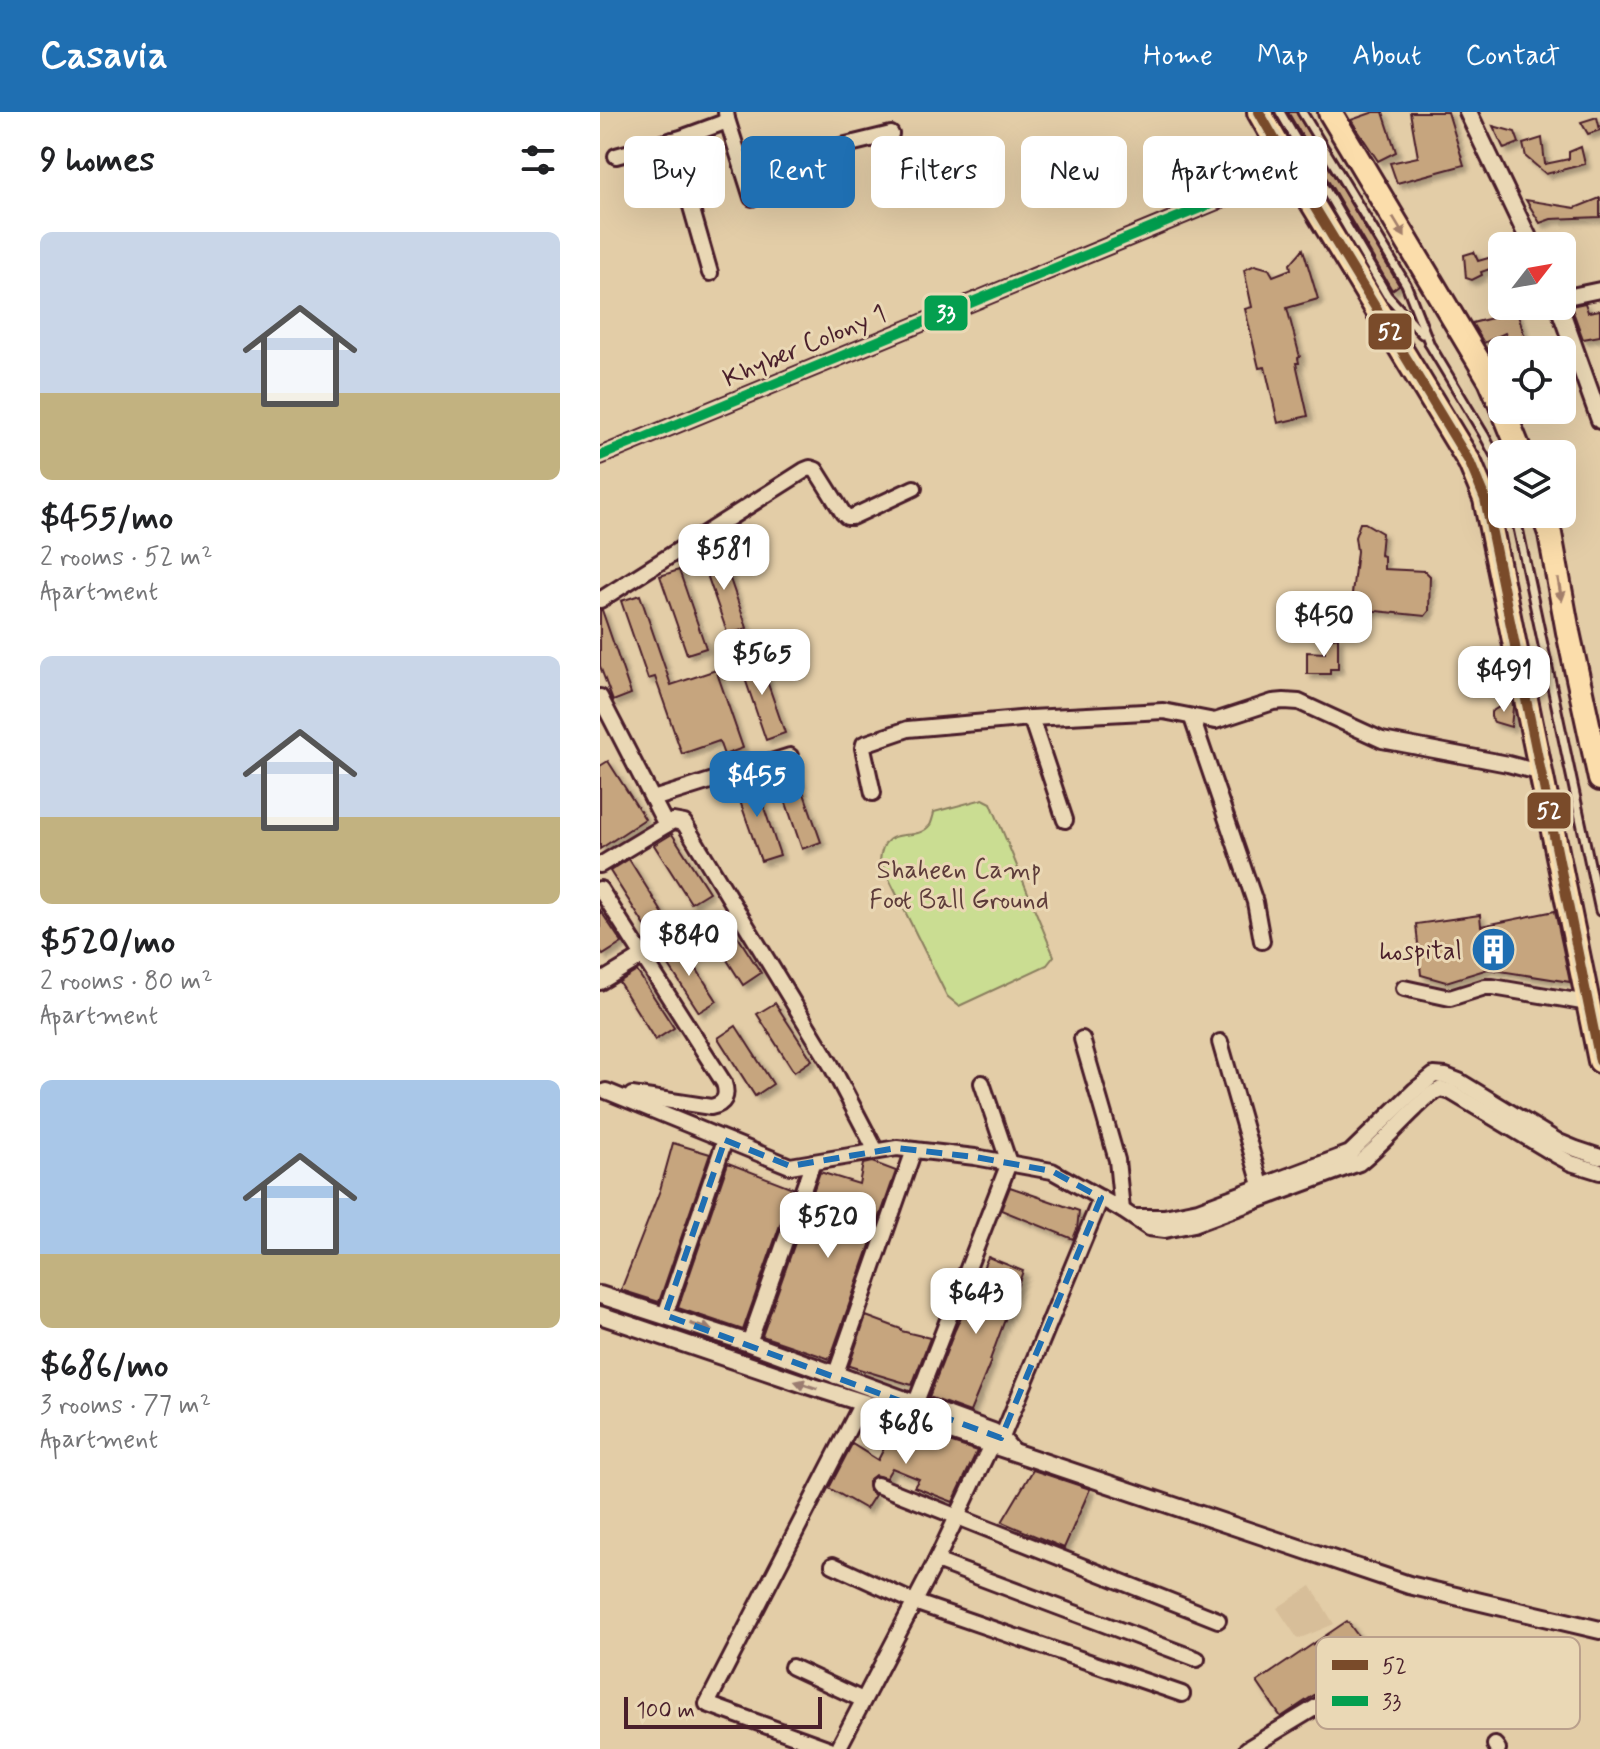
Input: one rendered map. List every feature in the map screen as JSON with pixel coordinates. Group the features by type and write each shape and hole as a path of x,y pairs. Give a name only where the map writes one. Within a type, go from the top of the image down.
{"highway":[{"path":"1259,112 1273,136"},
{"path":"1330,112 1488,377"},
{"path":"1315,208 1470,463 1485,499 1600,1061"},
{"path":"1548,528 1600,779"}],"street":[{"path":"1468,112 1525,232"},
{"path":"684,136 722,123 726,116"},
{"path":"726,116 741,164"},
{"path":"855,143 891,134"},
{"path":"616,156 624,154"},
{"path":"691,208 710,273"},
{"name":"Khyber Colony 1","path":"600,456 1200,208"},
{"path":"1576,295 1600,290"},
{"path":"1564,320 1599,413"},
{"path":"600,600 810,468 816,470 847,517 914,488"},
{"path":"600,697 666,825"},
{"path":"873,793 864,744 908,729 1163,711 1215,721 1284,701 1299,702 1382,740 1542,773"},
{"path":"1031,718 1065,820"},
{"path":"1192,718 1255,902 1262,941"},
{"path":"653,799 790,756"},
{"path":"600,865 673,821 684,823 831,1065 876,1151"},
{"path":"600,889 727,1092 719,1106 711,1107 603,1090"},
{"path":"600,982 643,956"},
{"path":"1404,988 1450,998 1493,987 1588,1003"},
{"path":"1082,1039 1117,1160 1126,1214"},
{"path":"1220,1042 1262,1192"},
{"path":"603,1090 790,1166 897,1148 975,1157 1052,1171 1149,1228 1165,1230 1180,1228 1350,1153 1434,1075 1459,1081 1559,1142 1600,1157"},
{"path":"916,1402 1009,1163 982,1083"},
{"path":"1262,1192 1359,1163 1374,1152 1429,1096 1441,1089 1571,1163 1600,1172"},
{"path":"665,1315 725,1140"},
{"path":"835,1376 914,1150"},
{"path":"749,1343 813,1162"},
{"path":"838,1749 957,1517 1001,1446 1101,1198"},
{"path":"600,1295 916,1402 993,1432 1001,1446"},
{"path":"600,1315 1001,1446 1409,1585 1600,1630"},
{"path":"830,1749 707,1704 862,1403"},
{"path":"877,1485 1218,1620"},
{"path":"936,1561 1197,1659"},
{"path":"833,1565 914,1602 1182,1694"},
{"path":"792,1667 863,1700"},
{"path":"1247,1749 1316,1707"}],"lane":[{"path":"1280,112 1387,295 1430,345"},
{"path":"1302,112 1406,284 1430,345 1488,443"},
{"path":"1518,528 1600,911"}],"highlighted area":[{"path":"725,1140 790,1166 897,1148 975,1157 1052,1171 1101,1198 1001,1438 665,1315"}],"shaded area":[{"path":"1311,1586 1334,1624 1298,1639 1277,1608"}],"green space":[{"name":"Shaheen Camp Foot Ball Ground","path":"983,799 991,803 1054,956 1047,965 959,1006 947,996 880,861 887,841 924,831 934,812"}],"building":[{"path":"1288,112 1296,112 1310,136 1302,136"},
{"path":"1383,112 1396,152 1378,161 1351,120"},
{"path":"1410,112 1448,112 1464,165 1397,183 1390,163 1418,157"},
{"path":"1597,117 1600,130 1588,134 1581,122"},
{"path":"1493,126 1515,132 1519,143 1504,149"},
{"path":"1542,138 1545,164 1569,159 1569,152 1581,147 1585,164 1546,174 1526,157 1523,144"},
{"path":"1327,164 1399,285 1392,290 1327,179"},
{"path":"1600,198 1600,217 1551,219 1540,223 1526,200 1575,208"},
{"path":"1303,249 1318,299 1287,308 1300,357 1299,363 1296,363 1308,416 1278,423 1265,367 1259,368 1245,309 1252,307 1244,270 1255,265 1269,269 1273,276 1291,269 1290,264"},
{"path":"1474,252 1478,261 1488,258 1488,270 1472,280 1466,278 1464,255"},
{"path":"1585,303 1588,312 1600,310 1600,336 1583,339 1576,320 1576,305"},
{"path":"1488,319 1520,320 1525,336 1507,336 1505,333 1488,336 1488,341 1484,343 1472,323"},
{"path":"1360,523 1382,533 1380,555 1384,556 1384,569 1425,571 1430,576 1429,611 1425,616 1350,611 1357,551 1355,537"},
{"path":"720,550 747,628 728,635 701,557"},
{"path":"679,570 706,648 687,654 660,576"},
{"path":"640,595 671,685 716,670 743,748 724,755 719,741 682,754 655,677 648,679 621,601"},
{"path":"600,610 631,694 613,701 600,666"},
{"path":"1338,637 1338,669 1330,669 1330,674 1307,674 1307,652 1325,653 1324,640"},
{"path":"758,655 785,733 766,740 739,661"},
{"path":"1512,699 1511,727 1494,722 1491,712"},
{"path":"608,761 645,819 600,849 600,766"},
{"path":"794,765 821,842 802,849 775,771"},
{"path":"754,778 780,855 761,861 734,784"},
{"path":"672,834 709,892 691,903 654,845"},
{"path":"629,859 665,917 647,929 610,871"},
{"path":"600,910 622,943 603,955 600,950"},
{"name":"hospital","path":"1555,911 1570,982 1488,969 1446,982 1421,975 1416,924 1480,915 1481,926"},
{"path":"724,915 761,973 743,985 706,927"},
{"path":"680,943 717,1001 699,1012 662,955"},
{"path":"637,971 674,1028 655,1040 619,982"},
{"path":"775,1003 812,1060 794,1072 757,1014"},
{"path":"736,1026 773,1084 755,1096 718,1038"},
{"path":"673,1143 710,1154 659,1302 621,1290 660,1190"},
{"path":"872,1162 896,1171 830,1359 762,1336 820,1172 859,1184 863,1164"},
{"path":"728,1163 793,1188 743,1330 678,1308"},
{"path":"1010,1187 1079,1211 1073,1239 1001,1210"},
{"path":"988,1257 1023,1271 970,1412 929,1397"},
{"path":"866,1316 901,1331 930,1338 912,1385 849,1366"},
{"path":"896,1425 977,1451 953,1502 914,1487 919,1479 892,1468 886,1478 875,1475 868,1481 869,1491 875,1495 866,1509 829,1488 852,1444 878,1460"},
{"path":"1033,1470 1090,1489 1064,1548 1002,1522"},
{"path":"1347,1621 1359,1637 1323,1637"},
{"path":"1316,1642 1316,1694 1281,1717 1257,1682"}],"transit line":[{"name":"52","path":"1259,112 1470,463 1485,499 1600,1061"},
{"name":"33","path":"600,456 1200,208"}],"place":[{"name":"hospital","path":"1493,950"}]}
